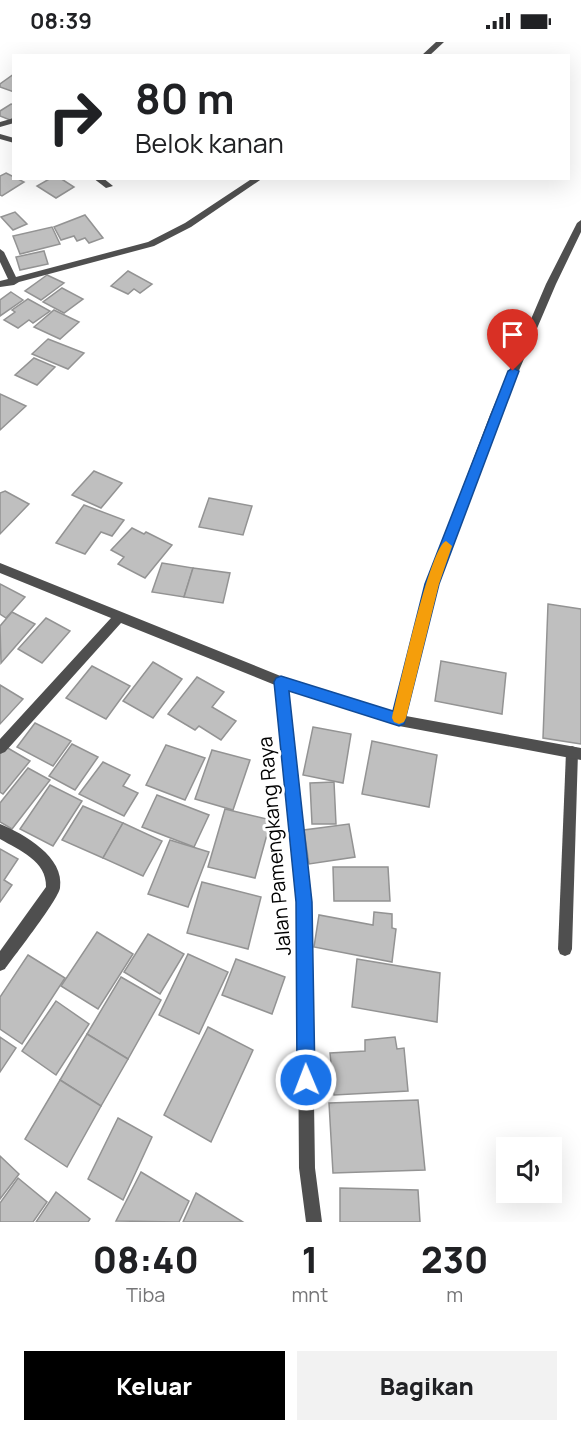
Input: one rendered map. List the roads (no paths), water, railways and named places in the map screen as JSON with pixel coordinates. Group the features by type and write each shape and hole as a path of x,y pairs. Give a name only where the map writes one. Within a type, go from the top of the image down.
{"street":[{"path":"426,54 440,42"},
{"path":"100,180 109,186"},
{"path":"0,284 151,244 188,225 256,180"},
{"path":"399,720 432,584 495,415 550,284 581,223"},
{"path":"0,252 14,282"},
{"path":"0,568 281,682 399,720 577,753 565,949"},
{"path":"0,748 120,616"},
{"name":"Jalan Pamengkang Raya","path":"281,682 304,902 307,1168 314,1222"},
{"path":"0,831 44,859 53,869 55,880 53,889 0,964"}]}
